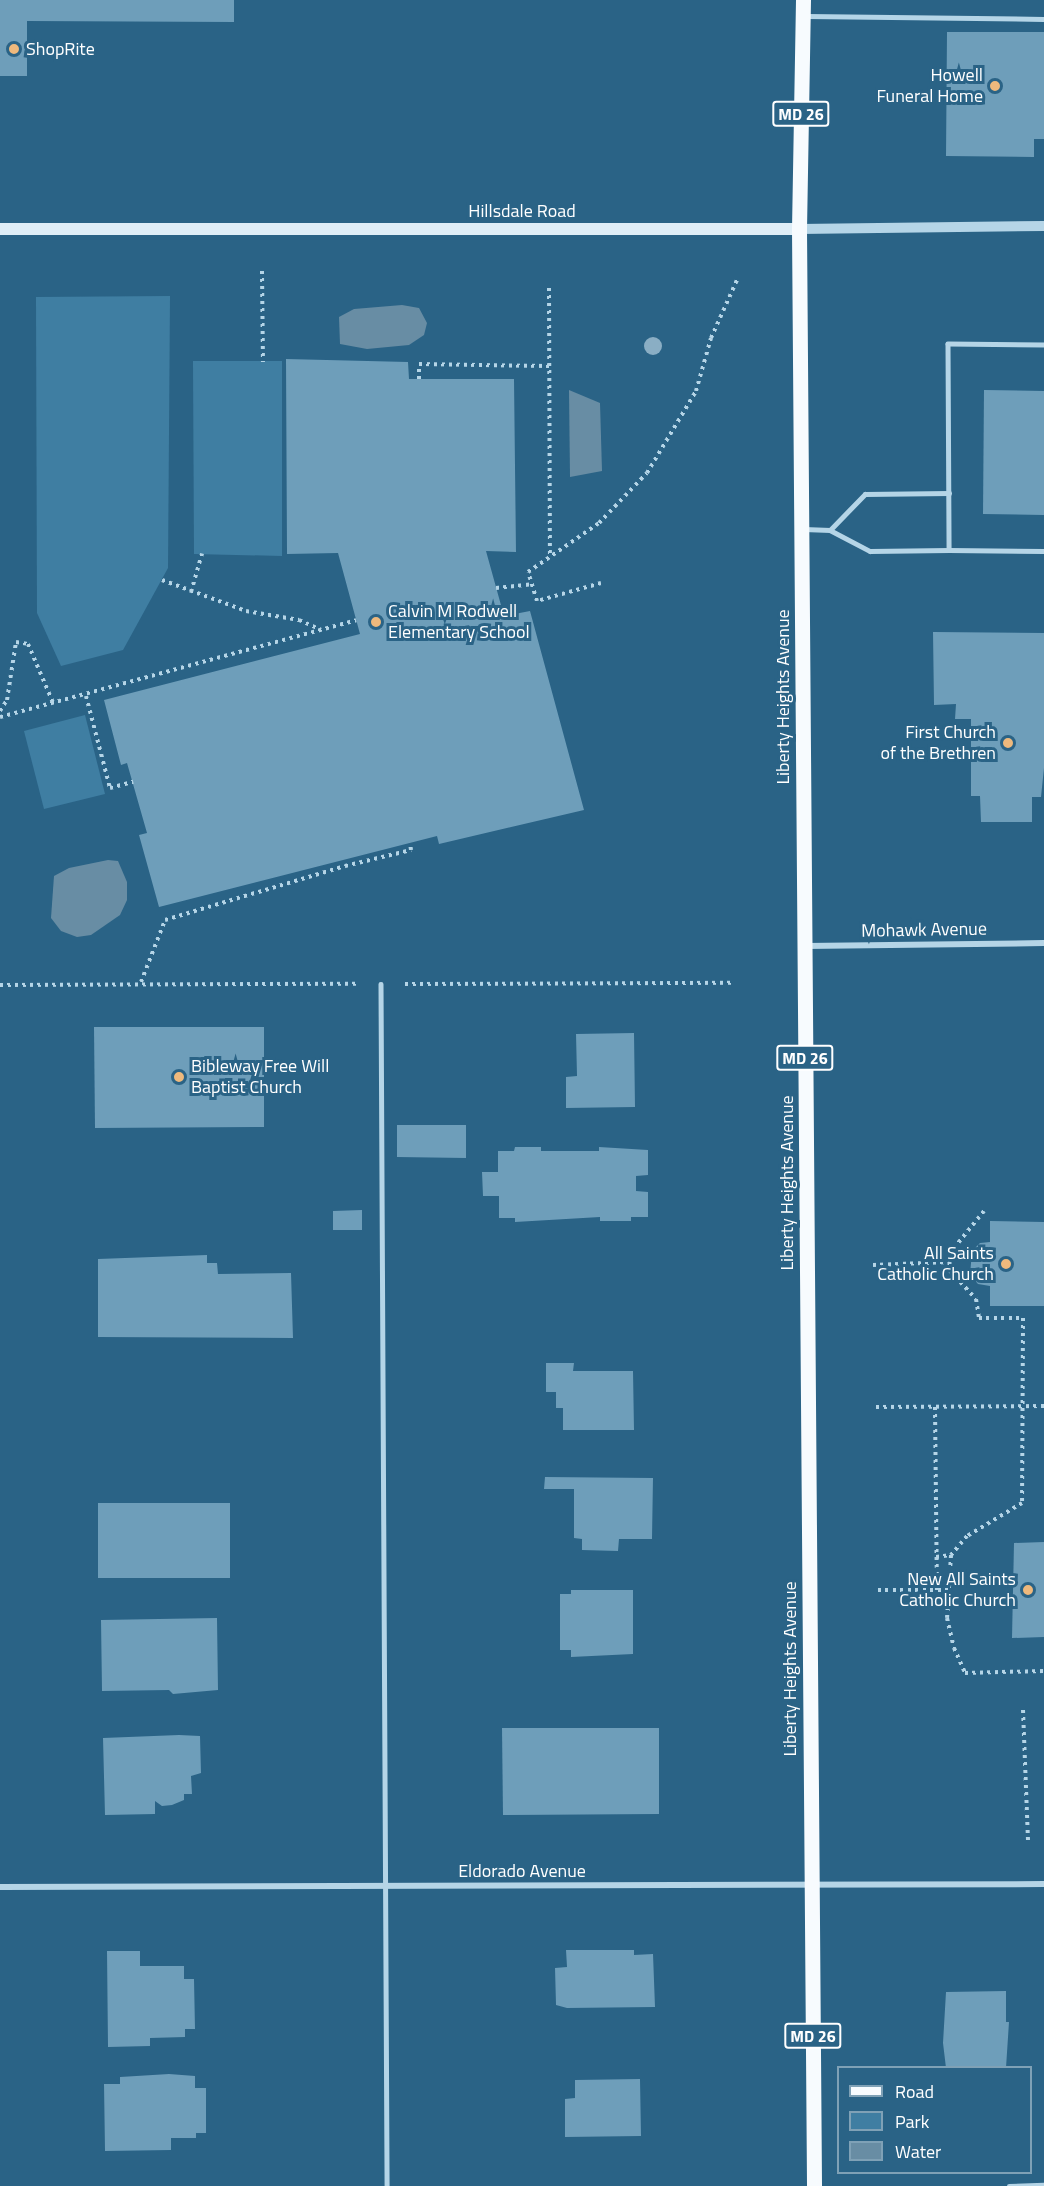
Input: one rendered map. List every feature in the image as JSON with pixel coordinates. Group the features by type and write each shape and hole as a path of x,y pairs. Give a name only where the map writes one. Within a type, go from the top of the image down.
{"main road":[{"name":"Liberty Heights Avenue","path":"803,8 799,229 814,2186"},
{"name":"Hillsdale Road","path":"0,229 799,229"}],"street":[{"name":"Hillsdale Road","path":"799,229 1044,226"},
{"name":"Mohawk Avenue","path":"804,946 1044,943"},
{"name":"Eldorado Avenue","path":"0,1887 1044,1884"}],"lane":[{"path":"803,8 1044,19"},
{"path":"949,550 948,344 1044,345"},
{"path":"830,530 865,494 949,493"},
{"path":"801,529 830,530 870,551 1044,551"},
{"path":"381,984 387,2186"},
{"path":"1009,2186 1044,2186"}],"path":[{"path":"262,271 263,362"},
{"path":"601,583 537,601 528,572 599,523 622,501 671,437 696,391 711,338 737,280"},
{"path":"549,288 550,557"},
{"path":"419,379 419,364 550,366"},
{"path":"191,592 202,554"},
{"path":"162,580 191,592 322,630"},
{"path":"496,588 532,584"},
{"path":"0,717 54,705 356,620"},
{"path":"0,711 8,700 16,642 28,644 54,705"},
{"path":"86,696 110,788 133,782"},
{"path":"141,982 165,920 345,866 411,850 410,843"},
{"path":"984,1211 950,1254 950,1262 954,1278 976,1299 979,1318 1023,1318 1022,1503 967,1536 951,1555 948,1590 950,1632 965,1673 1044,1671"},
{"path":"873,1265 950,1262"},
{"path":"876,1407 1044,1406"},
{"path":"935,1407 937,1590"},
{"path":"936,1557 951,1555"},
{"path":"878,1590 948,1590"},
{"path":"1023,1710 1028,1842"}],"green space":[{"path":"170,296 168,568 123,650 61,666 37,613 36,297"},
{"path":"193,361 282,361 282,556 194,554"},
{"path":"85,715 105,794 44,809 24,731"}],"water":[{"path":"402,305 419,308 427,323 424,335 409,345 367,349 340,344 339,317 354,309"},
{"path":"569,390 600,403 602,471 570,477"},
{"path":"108,860 118,861 127,882 127,900 120,915 91,935 77,937 61,931 51,918 54,876 69,868"}],"building":[{"name":"ShopRite","path":"0,0 234,0 234,22 27,21 27,76 0,76"},
{"name":"Howell Funeral Home","path":"947,32 1044,32 1044,139 1034,139 1034,157 946,156"},
{"path":"286,359 408,362 409,379 514,379 516,552 486,551 504,616 530,611 584,810 439,844 437,836 159,907 139,835 147,833 127,763 121,765 104,700 360,634 338,553 287,554"},
{"path":"984,390 1044,391 1044,515 983,514"},
{"name":"First Church of the Brethren","path":"933,632 1044,633 1044,768 1041,797 1032,797 1032,822 981,822 980,796 971,796 971,719 955,719 956,704 934,705"},
{"name":"Bibleway Free Will Baptist Church","path":"94,1027 264,1027 264,1127 95,1128"},
{"path":"634,1033 635,1107 566,1108 566,1077 577,1076 576,1034"},
{"path":"397,1125 466,1125 466,1158 397,1157"},
{"path":"515,1147 541,1147 541,1151 599,1151 599,1147 648,1150 648,1175 636,1176 636,1191 648,1192 648,1217 631,1217 631,1221 600,1221 600,1217 515,1222 515,1218 499,1218 499,1196 483,1196 482,1172 498,1172 498,1151 514,1151"},
{"path":"362,1210 362,1230 333,1230 333,1211"},
{"name":"All Saints Catholic Church","path":"990,1221 1044,1222 1044,1306 990,1306 990,1286 978,1284 970,1275 972,1251 980,1243 990,1242"},
{"path":"207,1255 207,1263 217,1263 218,1274 291,1273 293,1338 98,1337 98,1259"},
{"path":"546,1363 574,1363 573,1371 633,1371 634,1430 563,1430 563,1408 556,1408 556,1392 546,1392"},
{"path":"545,1477 653,1478 652,1539 619,1539 618,1551 582,1550 582,1539 574,1538 574,1489 544,1489"},
{"path":"98,1503 230,1503 230,1578 98,1578"},
{"name":"New All Saints Catholic Church","path":"1044,1542 1044,1637 1012,1638 1014,1543"},
{"path":"571,1590 633,1590 633,1654 571,1657 571,1650 560,1650 560,1594 571,1594"},
{"path":"217,1618 218,1690 173,1694 169,1690 102,1691 101,1620"},
{"path":"502,1728 659,1728 659,1814 503,1815"},
{"path":"200,1736 201,1773 191,1776 192,1794 184,1794 184,1800 172,1805 162,1806 155,1801 155,1814 105,1815 103,1738"},
{"path":"566,1950 634,1950 634,1955 653,1954 655,2007 567,2008 556,2005 555,1968 567,1967"},
{"path":"107,1951 140,1951 140,1966 184,1966 184,1979 194,1979 195,2029 185,2029 185,2037 150,2038 150,2046 108,2047"},
{"path":"1006,1991 1006,2022 1009,2022 1006,2066 946,2066 943,2043 946,1992"},
{"path":"169,2074 195,2076 195,2088 206,2088 206,2133 196,2133 196,2138 171,2138 171,2150 105,2151 104,2084 120,2084 120,2077"},
{"path":"640,2079 641,2136 565,2137 565,2099 575,2098 575,2080"}],"place":[{"name":"ShopRite","path":"14,49"},
{"name":"Howell Funeral Home","path":"995,86"},
{"name":"Calvin M Rodwell Elementary School","path":"376,622"},
{"name":"First Church of the Brethren","path":"1008,743"},
{"name":"Bibleway Free Will Baptist Church","path":"179,1077"},
{"name":"All Saints Catholic Church","path":"1006,1264"},
{"name":"New All Saints Catholic Church","path":"1028,1590"}]}
